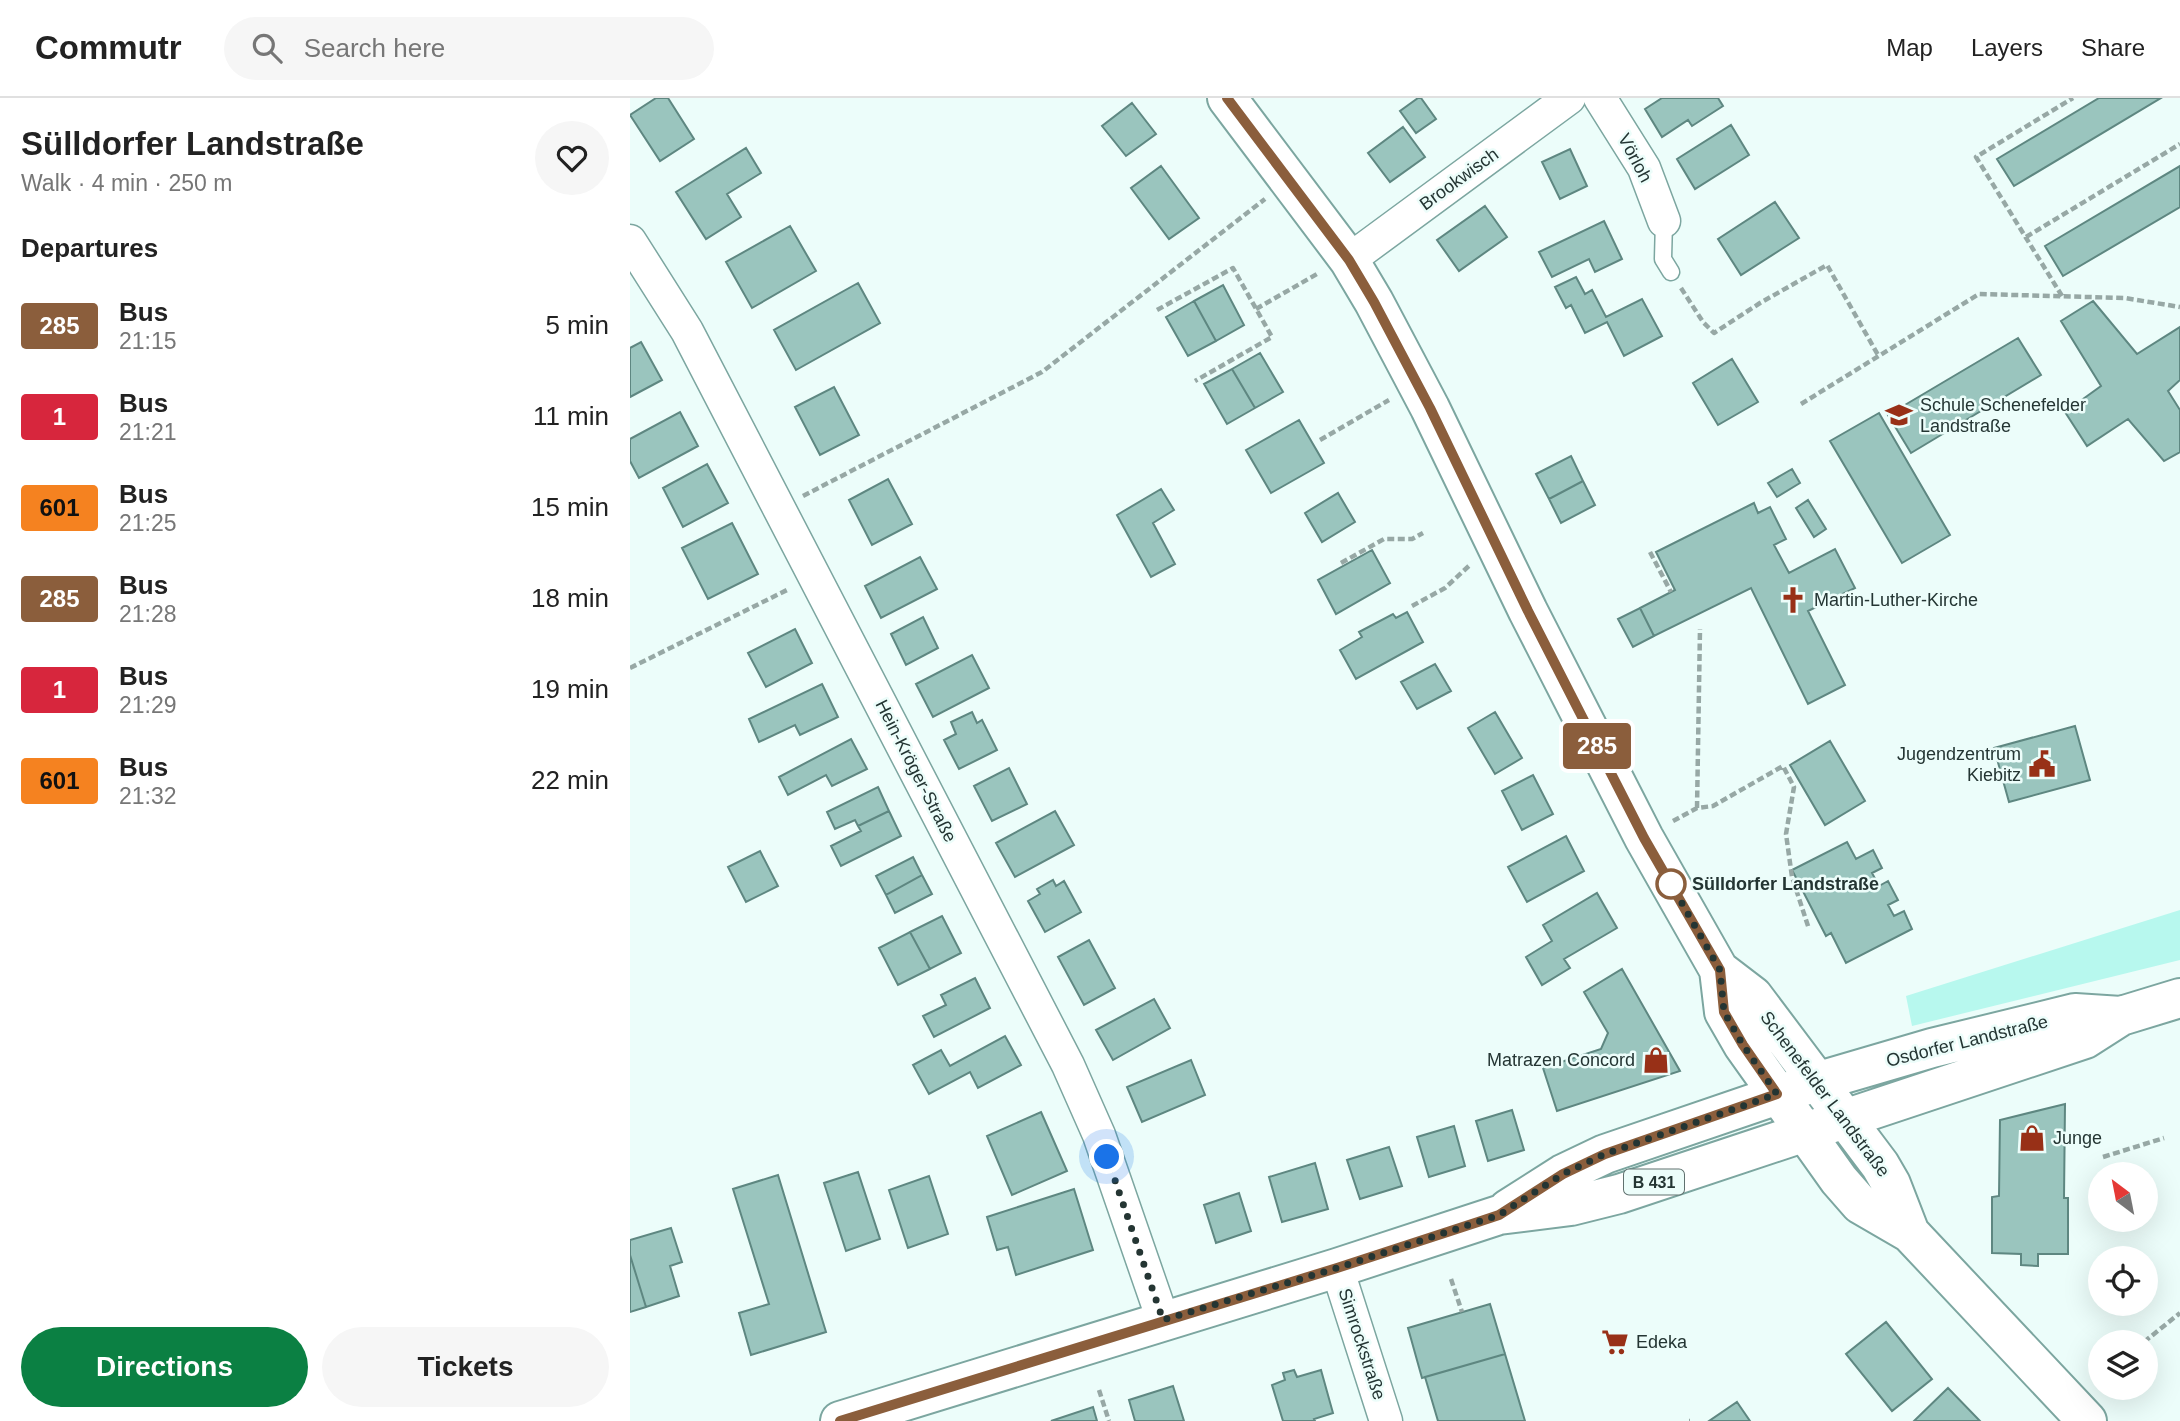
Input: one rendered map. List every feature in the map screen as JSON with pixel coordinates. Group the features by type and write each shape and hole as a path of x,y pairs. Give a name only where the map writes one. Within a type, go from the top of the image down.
{"main road":[{"name":"Schenefelder Landstraße","path":"1227,98 1333,267 1374,302 1430,408 1528,611 1644,838 1720,970 1752,996 1880,1165 1891,1184 1910,1233"},
{"name":"Schenefelder Landstraße","path":"1720,970 1724,1012 1743,1045 1839,1180 1860,1203 1910,1233 2087,1421"},
{"name":"Osdorfer Landstraße","path":"1844,1118 2085,1039 2121,1016 2180,998"},
{"name":"Osdorfer Landstraße","path":"1816,1082 1932,1048 2075,1013 2121,1016"},
{"name":"B 431","path":"1499,1215 1563,1174 1605,1154 1816,1082"},
{"name":"B 431","path":"840,1421 1337,1268 1499,1215 1571,1206 1619,1194 1844,1118"}],"street":[{"name":"Brookwisch","path":"1333,267 1569,98"},
{"name":"Vörloh","path":"1600,98 1644,168 1664,221"},
{"name":"Hein-Kröger-Straße","path":"630,241 688,331 1068,1065 1099,1135 1163,1320"},
{"name":"Simrockstraße","path":"1337,1268 1386,1421"}],"lane":[{"path":"1664,221 1662,258 1671,272"}],"path":[{"path":"2062,296 1976,157 2073,98"},
{"path":"2026,237 2180,144"},
{"path":"780,508 1042,372 1265,198"},
{"path":"1671,272 1703,322 1714,333 1827,265 1878,355"},
{"path":"1256,309 1333,267"},
{"path":"1157,310 1233,268 1272,337 1195,381"},
{"path":"1801,404 1979,294 2125,298 2180,307"},
{"path":"1320,440 1392,398"},
{"path":"1341,563 1384,539 1412,539 1423,533"},
{"path":"1650,552 1671,592"},
{"path":"1412,606 1445,588 1472,563"},
{"path":"630,668 816,576"},
{"path":"1698,808 1700,629"},
{"path":"1673,821 1698,808 1713,806 1783,766 1794,787 1786,834 1792,877 1809,929"},
{"path":"2103,1157 2164,1138"},
{"path":"1451,1279 1462,1312"},
{"path":"2158,1330 2180,1312"},
{"path":"1099,1390 1109,1421"}],"green space":[{"path":"2180,910 2180,960 1912,1026 1906,996"}],"building":[{"path":"656,98 668,98 694,139 660,161 630,115"},
{"path":"1421,98 1436,119 1416,133 1400,111"},
{"path":"1662,98 1718,98 1723,106 1692,126 1688,120 1662,137 1645,109"},
{"path":"2099,98 2161,98 2014,186 1997,159"},
{"path":"1132,103 1156,134 1126,156 1102,126"},
{"path":"1731,125 1749,155 1695,189 1677,159"},
{"path":"1403,127 1425,157 1390,182 1368,153"},
{"path":"746,148 761,173 727,194 741,217 706,239 676,192"},
{"path":"1570,149 1587,186 1560,199 1542,162"},
{"path":"1161,166 1199,218 1169,239 1131,188"},
{"path":"2180,166 2180,207 2063,276 2045,246"},
{"path":"1775,202 1799,238 1741,275 1718,239"},
{"path":"1485,206 1507,237 1459,271 1437,240"},
{"path":"1604,221 1622,259 1595,272 1589,259 1552,277 1539,252"},
{"path":"790,226 816,271 752,308 726,262"},
{"path":"1576,277 1585,294 1592,290 1606,317 1642,299 1662,336 1624,356 1607,322 1585,333 1571,305 1566,308 1555,287"},
{"path":"858,283 880,323 796,370 774,330"},
{"path":"1223,285 1244,325 1216,341 1194,301"},
{"path":"1194,301 1216,341 1188,356 1166,317"},
{"path":"2093,301 2137,354 2180,327 2180,380 2168,391 2180,410 2180,452 2164,461 2128,419 2087,446 2065,412 2101,386 2061,321"},
{"path":"2018,338 2041,375 1911,453 1888,415"},
{"path":"641,342 662,380 630,397 630,348"},
{"path":"1260,353 1283,392 1255,408 1232,369"},
{"path":"1732,359 1758,402 1718,425 1693,383"},
{"path":"1232,369 1255,408 1227,424 1204,384"},
{"path":"834,387 859,435 820,455 795,407"},
{"path":"680,412 698,446 639,478 630,461 630,439"},
{"path":"1879,413 1950,535 1902,563 1830,441"},
{"path":"1299,420 1324,463 1271,493 1246,450"},
{"path":"1571,456 1583,481 1549,499 1536,474"},
{"path":"707,464 728,503 683,527 663,488"},
{"path":"1792,469 1800,483 1777,497 1768,483"},
{"path":"888,479 912,524 872,545 849,500"},
{"path":"1583,481 1595,505 1561,523 1549,499"},
{"path":"1161,489 1174,510 1153,523 1175,564 1151,577 1117,515"},
{"path":"1338,493 1355,522 1322,542 1305,513"},
{"path":"1808,500 1826,529 1814,537 1796,508"},
{"name":"Martin-Luther-Kirche","path":"1754,503 1758,513 1770,507 1786,539 1774,545 1789,573 1835,549 1855,588 1808,611 1845,685 1808,704 1751,588 1654,636 1640,608 1675,590 1656,552"},
{"path":"732,523 758,574 708,599 682,548"},
{"path":"1372,550 1390,583 1336,614 1318,580"},
{"path":"920,557 937,589 881,618 865,586"},
{"path":"1640,608 1654,636 1633,647 1618,619"},
{"path":"1407,612 1423,642 1356,679 1340,650 1362,637 1359,632 1393,614 1396,618"},
{"path":"923,617 938,648 906,665 891,634"},
{"path":"795,629 812,663 766,687 748,653"},
{"path":"972,655 989,688 933,717 916,684"},
{"path":"1435,664 1451,691 1417,709 1401,682"},
{"path":"822,684 838,717 800,735 795,725 759,742 749,719"},
{"path":"972,712 977,723 982,720 997,750 959,769 944,740 956,734 951,722"},
{"path":"1495,712 1522,758 1495,774 1468,728"},
{"name":"Jugendzentrum Kiebitz","path":"2075,726 2090,780 2009,802 1994,748"},
{"path":"851,739 867,769 832,786 826,775 788,795 779,777"},
{"path":"1830,741 1865,801 1825,825 1790,765"},
{"path":"1009,768 1027,804 992,821 974,786"},
{"path":"1533,775 1553,814 1522,830 1502,791"},
{"path":"878,787 889,811 858,826 855,820 835,829 827,812"},
{"path":"889,811 901,836 841,866 831,846 861,831 858,826"},
{"path":"1055,811 1074,845 1015,877 996,843"},
{"path":"1566,836 1584,871 1527,902 1508,867"},
{"path":"1847,842 1856,859 1873,850 1882,868 1872,873 1879,886 1888,881 1898,900 1888,905 1894,916 1904,911 1912,929 1846,963 1831,933 1826,936 1792,870"},
{"path":"760,851 778,886 746,902 728,867"},
{"path":"913,857 922,875 886,895 876,876"},
{"path":"922,875 932,894 895,913 886,895"},
{"path":"1053,880 1056,886 1064,881 1081,912 1045,932 1028,901 1040,894 1037,889"},
{"path":"1597,893 1617,928 1564,959 1570,968 1542,985 1526,957 1552,941 1543,925"},
{"path":"942,916 961,953 930,969 910,932"},
{"path":"910,932 930,969 898,985 879,948"},
{"path":"1089,940 1115,988 1084,1005 1058,957"},
{"path":"1622,969 1680,1071 1557,1111 1543,1068 1601,1049 1608,1033 1584,992"},
{"path":"975,978 990,1008 934,1037 923,1016 946,1005 941,995"},
{"path":"1154,999 1170,1028 1113,1060 1096,1030"},
{"path":"1005,1036 1021,1065 978,1088 970,1072 929,1094 913,1065 941,1050 950,1066"},
{"path":"1191,1060 1205,1095 1142,1122 1127,1087"},
{"path":"2065,1104 2064,1198 2068,1198 2068,1254 2038,1254 2038,1266 2021,1265 2021,1254 1992,1253 1992,1197 1999,1196 2000,1120"},
{"path":"1512,1110 1524,1150 1488,1161 1476,1121"},
{"path":"1041,1112 1067,1171 1012,1195 987,1136"},
{"path":"1454,1126 1465,1166 1429,1177 1417,1137"},
{"path":"1389,1147 1402,1186 1360,1199 1347,1160"},
{"path":"1315,1163 1328,1209 1282,1222 1269,1177"},
{"path":"858,1172 880,1239 846,1251 824,1183"},
{"path":"778,1175 826,1332 751,1355 739,1313 769,1304 733,1189"},
{"path":"929,1176 948,1234 908,1248 889,1190"},
{"path":"1074,1189 1093,1250 1016,1275 1008,1247 997,1250 987,1217"},
{"path":"1239,1193 1251,1231 1216,1243 1204,1205"},
{"path":"671,1228 682,1262 670,1266 679,1296 646,1307 630,1255 630,1240"},
{"path":"630,1255 646,1307 630,1312"},
{"path":"1490,1304 1505,1354 1422,1378 1408,1328"},
{"path":"1886,1322 1932,1379 1892,1411 1846,1354"},
{"path":"1505,1354 1525,1421 1438,1421 1425,1377"},
{"path":"1294,1370 1297,1377 1321,1370 1333,1413 1314,1419 1315,1421 1283,1421 1272,1385 1285,1380 1283,1373"},
{"path":"1173,1386 1184,1421 1135,1421 1129,1400"},
{"path":"1948,1388 1980,1421 1914,1421"},
{"path":"1737,1402 1750,1421 1709,1421"},
{"path":"1093,1407 1097,1421 1051,1421"}],"bus line":[{"name":"285","path":"840,1421 1337,1268 1499,1215 1563,1174 1605,1154 1777,1094 1724,1012 1720,970 1644,838 1528,611 1430,408 1374,302 1349,260 1227,98"}],"place":[{"name":"Schule Schenefelder Landstraße","path":"1899,415"},
{"name":"Martin-Luther-Kirche","path":"1793,600"},
{"name":"Jugendzentrum Kiebitz","path":"2042,764"},
{"name":"Sülldorfer Landstraße","path":"1671,884"},
{"name":"Matrazen Concord","path":"1656,1060"},
{"name":"Junge","path":"2032,1138"},
{"name":"Edeka","path":"1615,1342"}],"route":[{"path":"1107,1157 1163,1320 1337,1268 1499,1215 1563,1174 1605,1154 1777,1094 1724,1012 1720,970 1671,884"}]}
